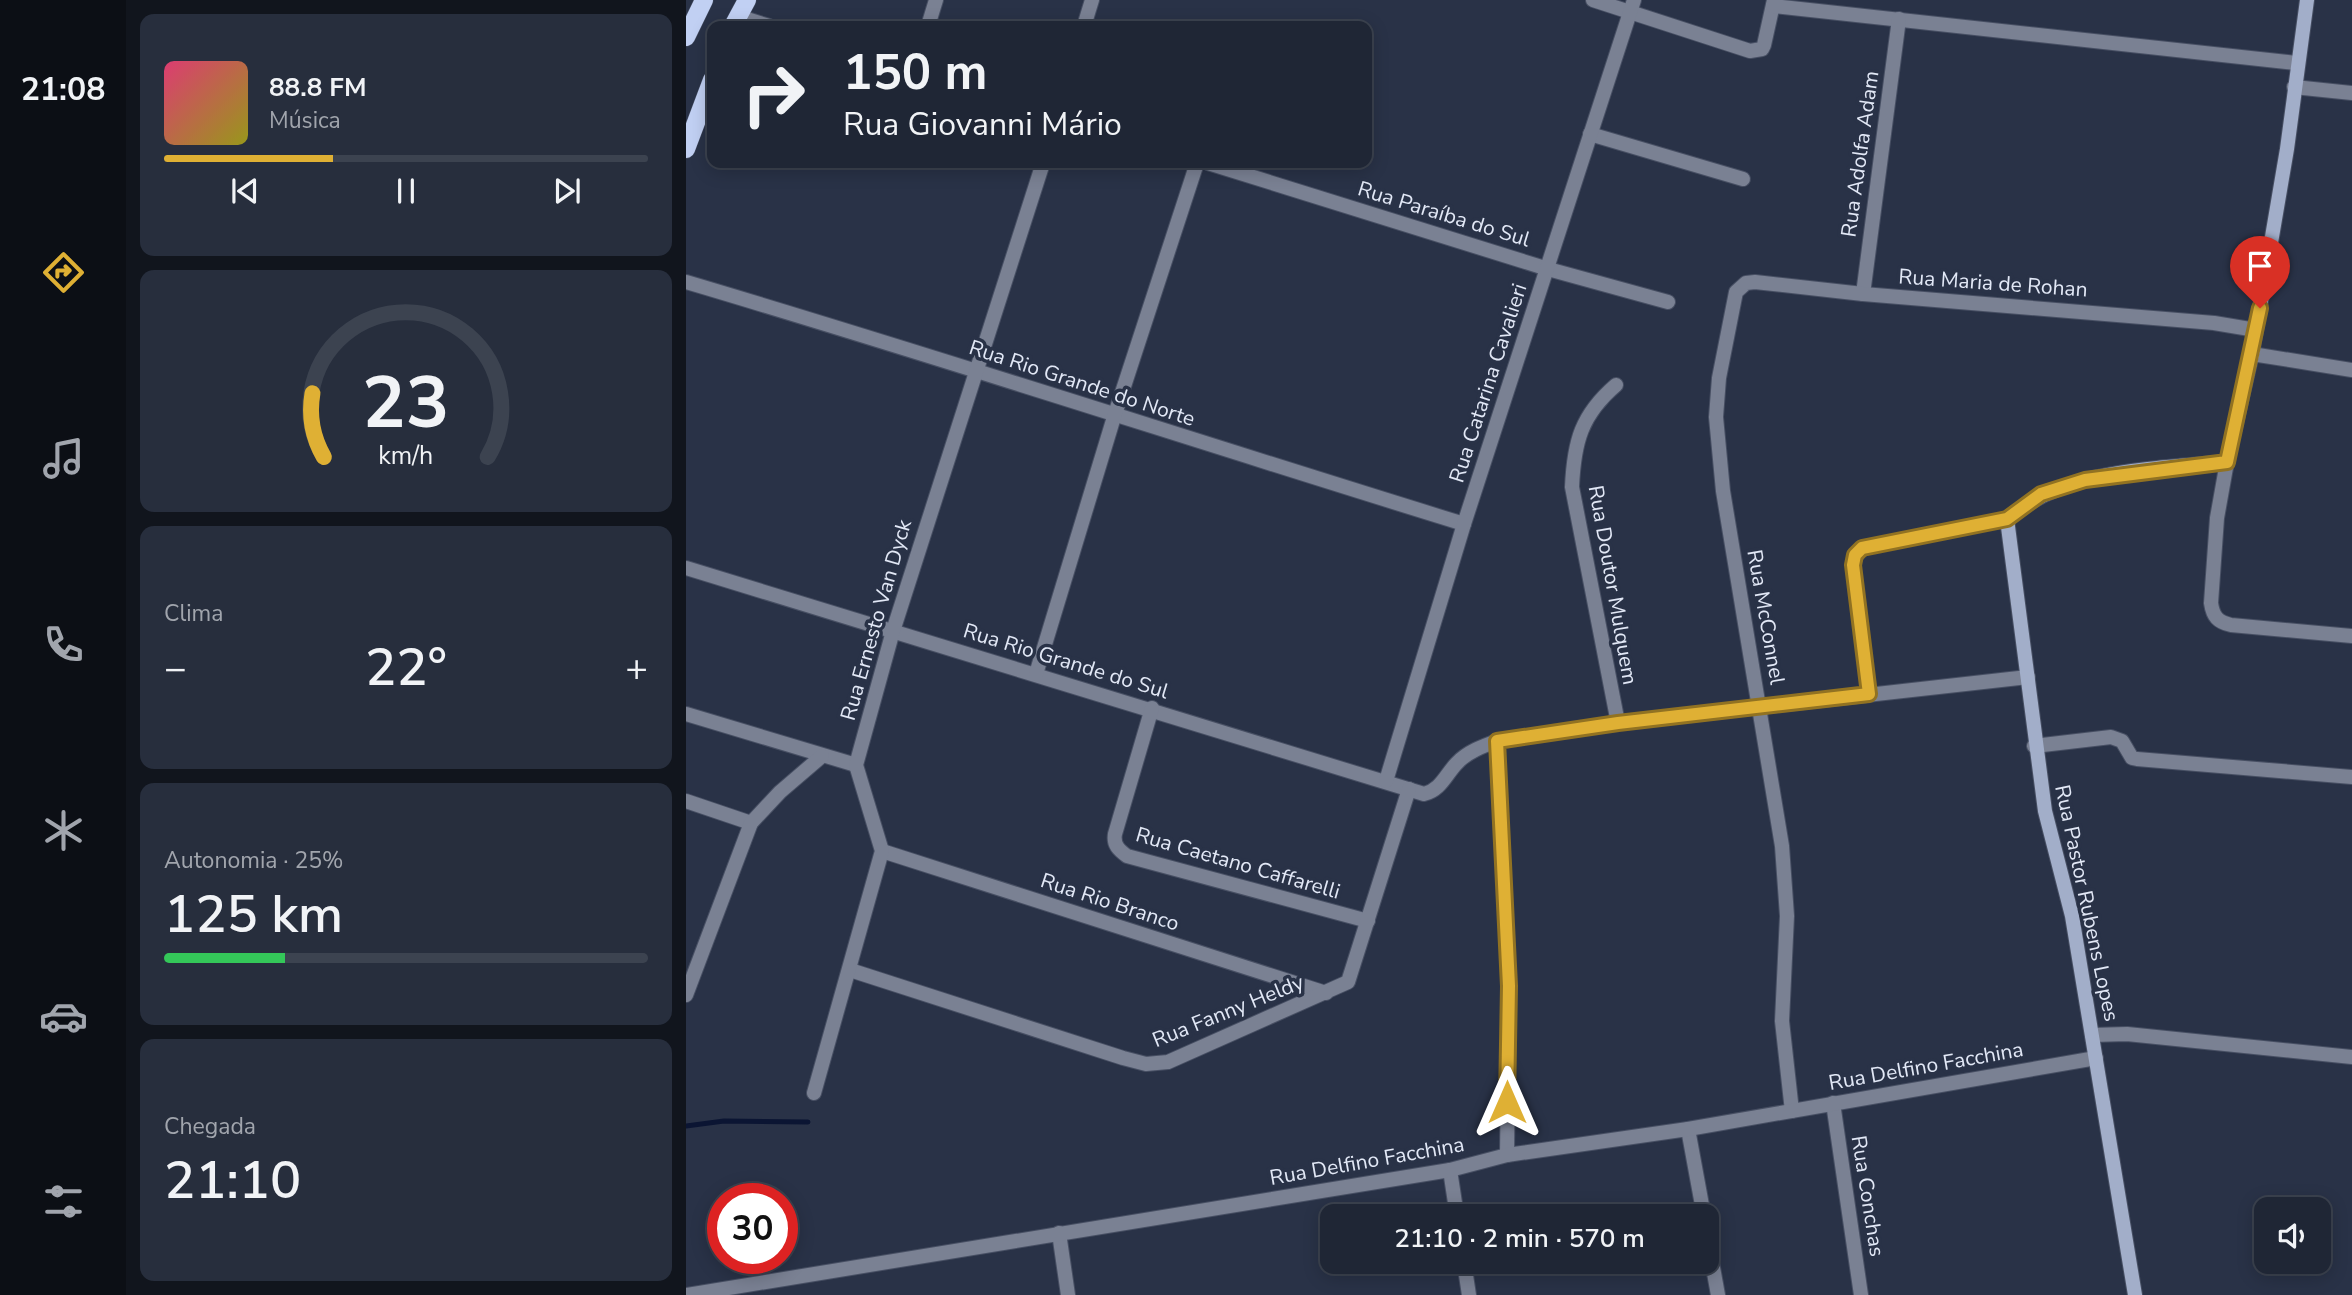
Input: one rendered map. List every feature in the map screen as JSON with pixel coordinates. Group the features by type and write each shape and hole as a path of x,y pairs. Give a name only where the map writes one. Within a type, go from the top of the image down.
{"main road":[{"path":"686,37 704,0"},
{"path":"735,21 747,0"},
{"path":"686,149 707,93"}],"street":[{"path":"930,21 936,0"},
{"path":"1086,21 1092,0"},
{"path":"1593,0 1632,6 1757,51 1764,45 1774,3 2296,63"},
{"path":"2307,0 2296,63 2287,149 2252,354 2227,462 2216,530 2211,603 2218,621 2231,625 2352,636"},
{"name":"Rua Catarina Cavalieri","path":"1386,781 1464,524 1632,6"},
{"name":"Rua Adolfa Adam","path":"1863,294 1899,19"},
{"path":"2294,86 2352,93"},
{"path":"1590,134 1743,179"},
{"name":"Rua Ernesto Van Dyck","path":"856,765 892,631 974,369 1041,168"},
{"path":"1036,674 1114,417 1194,168"},
{"name":"Rua Paraíba do Sul","path":"1224,168 1548,269 1668,302"},
{"name":"Rua Rio Grande do Norte","path":"686,282 974,369 1114,417 1464,524"},
{"name":"Rua Maria de Rohan","path":"1734,298 1741,287 1755,282 1863,294 2124,314 2256,330"},
{"name":"Rua McConnel","path":"1734,298 1719,378 1716,417 1723,491 1782,846 1787,916 1782,1021 1792,1111"},
{"path":"2252,354 2352,370"},
{"name":"Rua Doutor Mulquem","path":"1616,385 1594,404 1585,422 1573,463 1572,487 1618,723"},
{"path":"1869,694 1853,565 1855,555 1862,548 2007,519 2041,494 2085,480 2227,462"},
{"name":"Rua Pastor Rubens Lopes","path":"2007,519 2028,677 2034,746 2051,843 2072,916 2135,1295"},
{"name":"Rua Rio Grande do Sul","path":"686,568 1152,708 1424,794 1433,792 1457,763 1479,748 1497,741"},
{"path":"1507,1155 1509,986 1497,741 1618,723 2028,677"},
{"name":"Rua Caetano Caffarelli","path":"1152,708 1115,834 1114,840 1126,856 1368,921"},
{"path":"686,714 822,757 856,765 882,851 814,1093"},
{"path":"2034,746 2111,737 2122,741 2132,758 2137,759 2352,777"},
{"path":"686,995 751,823 780,792 822,757"},
{"name":"Rua Fanny Heldy","path":"850,970 1123,1058 1158,1065 1342,986 1352,977 1409,789"},
{"path":"686,802 751,823"},
{"name":"Rua Rio Branco","path":"882,851 1326,993"},
{"path":"2092,1035 2127,1034 2352,1057"},
{"name":"Rua Delfino Facchina","path":"686,1295 1450,1170 1507,1155 1688,1129 2096,1058"},
{"name":"Rua Conchas","path":"1833,1103 1861,1295"},
{"path":"1688,1129 1702,1204"},
{"path":"1450,1170 1455,1204"},
{"path":"1059,1233 1068,1295"},
{"path":"1466,1274 1469,1295"},
{"path":"1714,1274 1718,1295"}],"waterway":[{"path":"686,1126 724,1121 808,1122"}],"route":[{"path":"1507,1102 1509,986 1497,741 1618,723 1869,694 1853,565 1855,555 1862,548 2007,519 2041,494 2085,480 2227,462 2260,308"}]}
